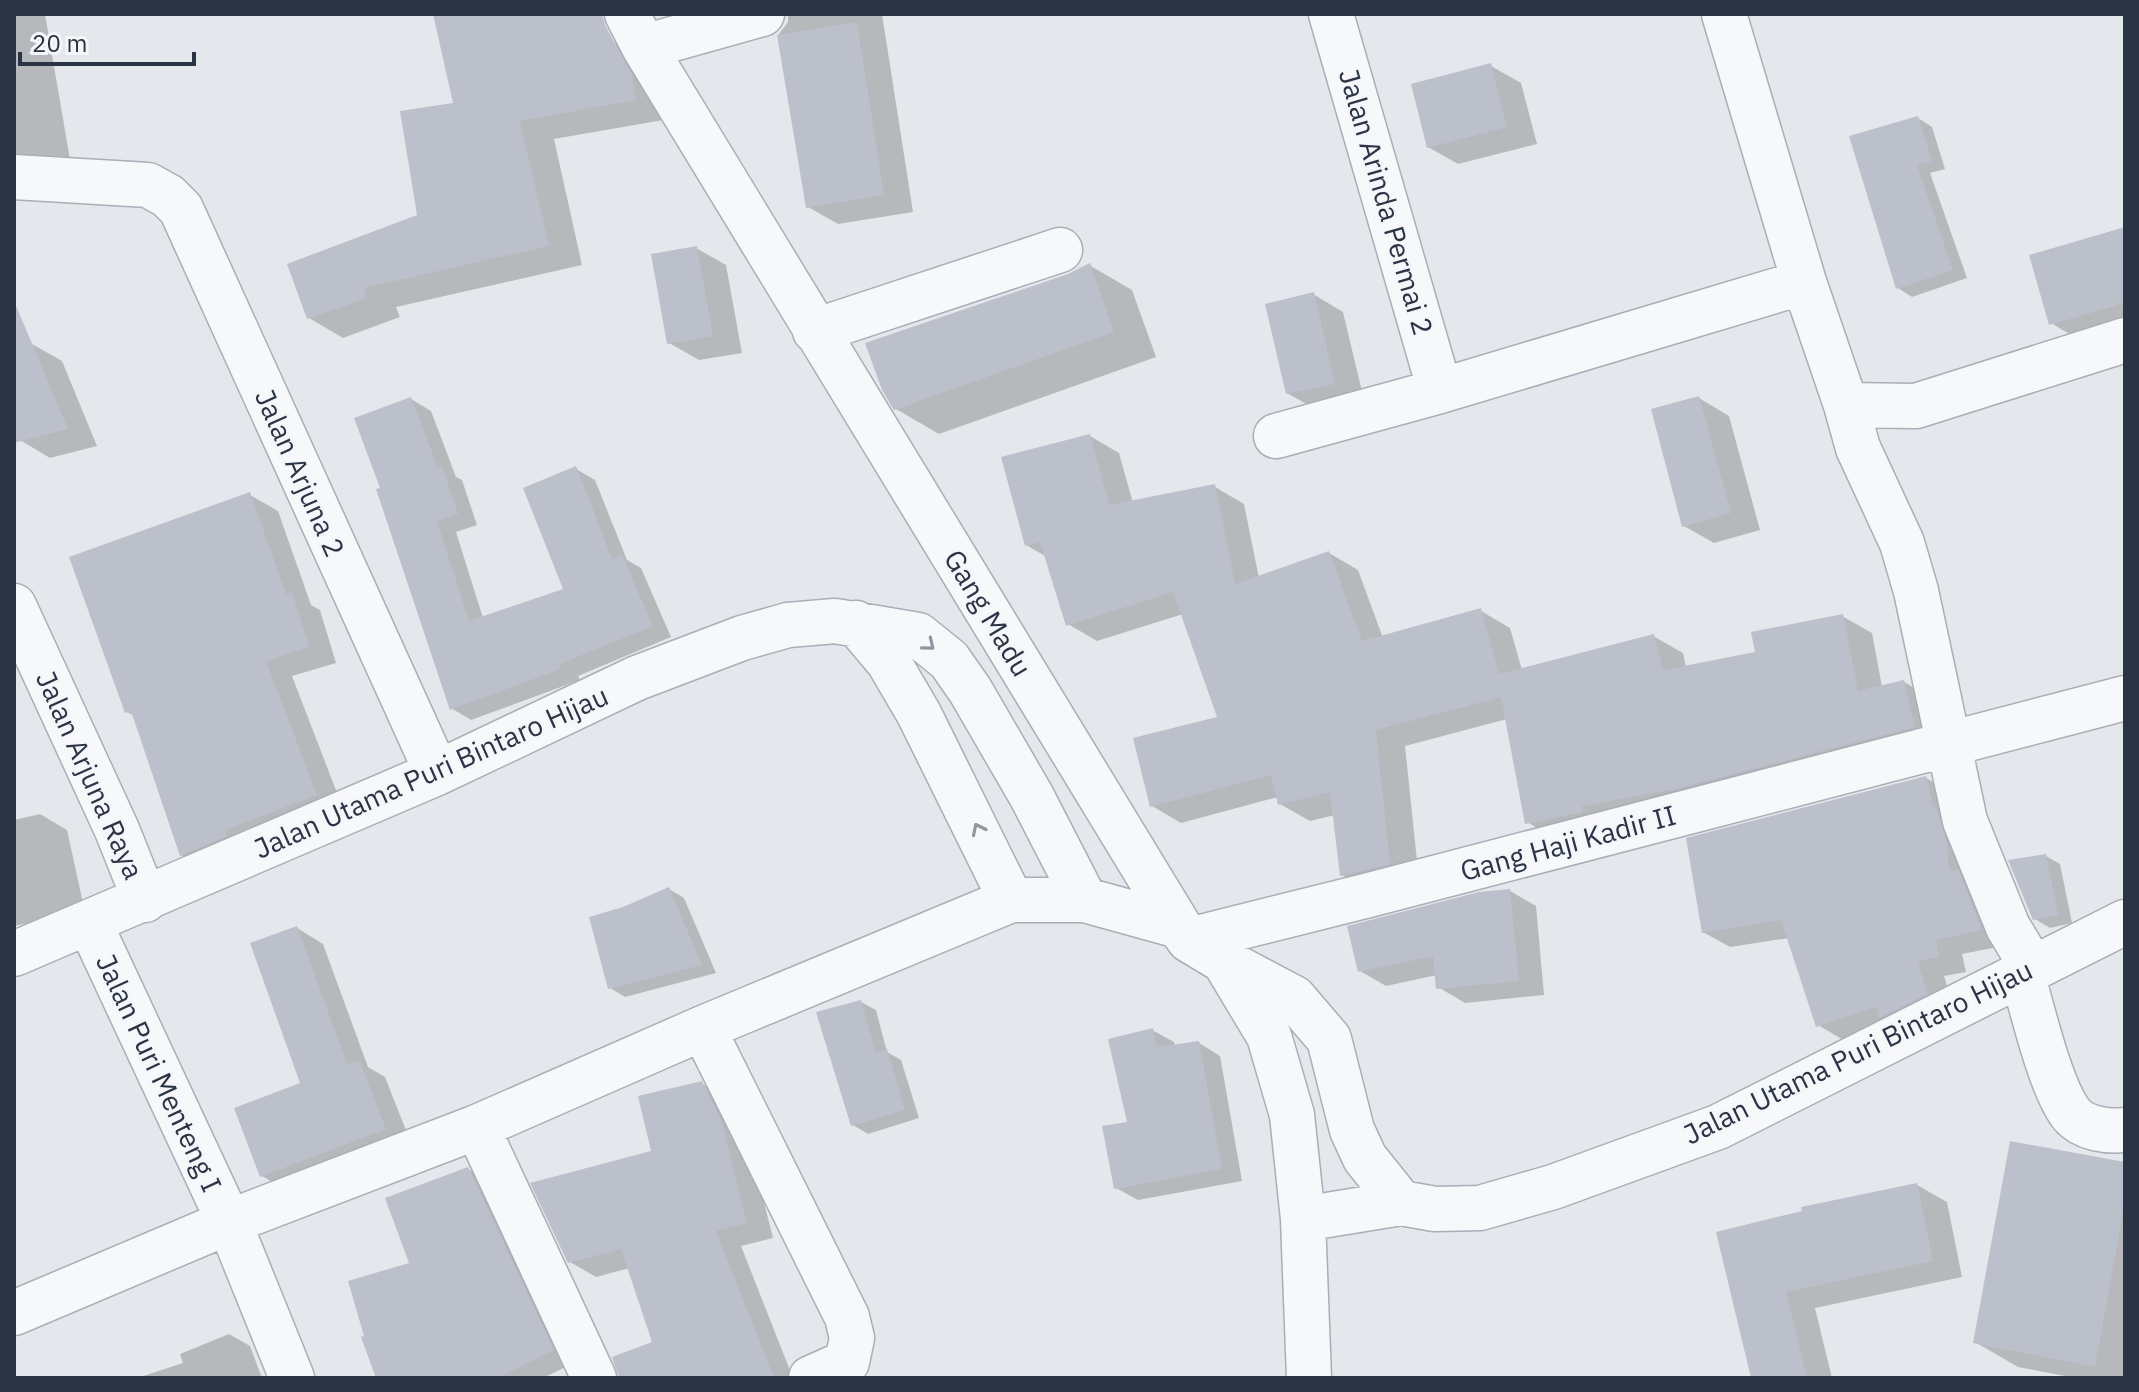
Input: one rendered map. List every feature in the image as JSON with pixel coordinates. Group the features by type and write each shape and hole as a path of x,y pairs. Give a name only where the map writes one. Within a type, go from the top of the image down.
{"street":[{"path":"636,30 762,14"},
{"name":"Jalan Arinda Permai 2","path":"1331,14 1440,391"},
{"path":"1724,14 1804,282 1858,448 1902,543 1965,821 2027,970 2061,1098 2074,1118 2108,1132 2125,1130"},
{"name":"Gang Madu","path":"636,30 815,331 1197,942 1269,1036 1292,1115 1303,1219 1309,1378"},
{"name":"Jalan Arjuna 2","path":"14,177 148,185 168,196 181,209 437,773"},
{"path":"815,331 1060,250"},
{"path":"1276,436 1440,391 1804,282"},
{"path":"1846,405 1916,406 2125,340"},
{"name":"Jalan Arjuna Raya","path":"14,606 117,830 145,900"},
{"name":"Jalan Utama Puri Bintaro Hijau","path":"14,954 437,773 637,678 693,655 788,625 835,621 918,635 949,660 1025,783 1085,900"},
{"path":"856,623 888,661 919,714 1011,900"},
{"name":"Gang Haji Kadir II","path":"1197,942 2125,698"},
{"path":"14,1313 229,1222 477,1127 703,1028 1011,900 1085,900 1197,942 1294,998 1329,1039 1352,1130 1365,1158 1401,1203"},
{"name":"Jalan Utama Puri Bintaro Hijau","path":"1303,1219 1401,1203 1435,1209 1480,1208 1553,1187 1703,1132 2125,922"},
{"name":"Jalan Puri Menteng I","path":"90,924 229,1222 292,1378"},
{"path":"703,1028 847,1317 852,1338 847,1362 811,1378"},
{"path":"477,1127 594,1378"}],"building":[{"path":"433,14 602,14 632,75 636,100 520,121 549,246 364,288 367,298 307,319 287,264 417,215 400,111 453,103"},
{"path":"857,22 884,195 806,208 777,35"},
{"path":"1491,63 1507,127 1427,148 1411,84"},
{"path":"1918,116 1932,161 1917,165 1953,270 1896,289 1849,136"},
{"path":"2125,227 2125,303 2049,325 2029,255"},
{"path":"697,246 713,336 667,344 651,254"},
{"path":"1090,263 1114,332 894,410 882,390 865,343 1068,274"},
{"path":"1314,292 1335,384 1286,394 1265,304"},
{"path":"14,301 68,429 14,443"},
{"path":"1699,396 1731,513 1682,527 1651,409"},
{"path":"411,397 438,468 442,466 458,514 437,521 469,621 563,589 523,488 576,466 612,559 622,555 653,626 560,664 561,669 450,710 376,489 380,488 354,418"},
{"path":"1090,434 1109,505 1215,484 1235,584 1329,551 1362,641 1481,608 1499,674 1654,634 1663,670 1755,652 1751,632 1843,614 1858,691 1904,680 1915,727 1675,789 1582,806 1583,812 1525,824 1501,697 1376,730 1390,864 1340,876 1330,792 1278,805 1271,775 1150,807 1133,738 1217,717 1173,592 1066,626 1040,542 1025,546 1001,457"},
{"path":"250,492 286,594 292,592 309,647 266,661 317,795 225,830 227,836 180,856 131,711 125,713 69,557"},
{"path":"1926,776 1933,807 1936,807 1947,842 1949,871 1958,869 1982,930 1936,940 1939,957 1918,961 1927,994 1879,1018 1876,1007 1816,1027 1781,920 1702,933 1686,838"},
{"path":"2046,854 2058,915 2033,920 2008,860"},
{"path":"669,887 702,965 608,989 589,917 623,907"},
{"path":"1510,889 1519,981 1436,989 1433,956 1358,972 1347,926 1479,892"},
{"path":"297,926 347,1064 359,1060 386,1129 260,1177 234,1108 300,1083 250,943"},
{"path":"861,1000 876,1053 887,1049 905,1110 851,1126 816,1012"},
{"path":"1153,1028 1157,1047 1199,1041 1222,1169 1114,1189 1102,1126 1127,1122 1108,1039"},
{"path":"702,1081 722,1122 747,1223 716,1231 774,1378 619,1378 612,1357 652,1342 621,1249 568,1263 530,1183 651,1151 638,1096"},
{"path":"2010,1141 2125,1162 2125,1202 2095,1367 1973,1343"},
{"path":"468,1167 554,1350 498,1378 376,1378 361,1337 364,1336 348,1281 409,1263 385,1198"},
{"path":"1917,1183 1933,1261 1786,1292 1807,1378 1751,1378 1716,1232 1802,1211 1801,1207"}]}
